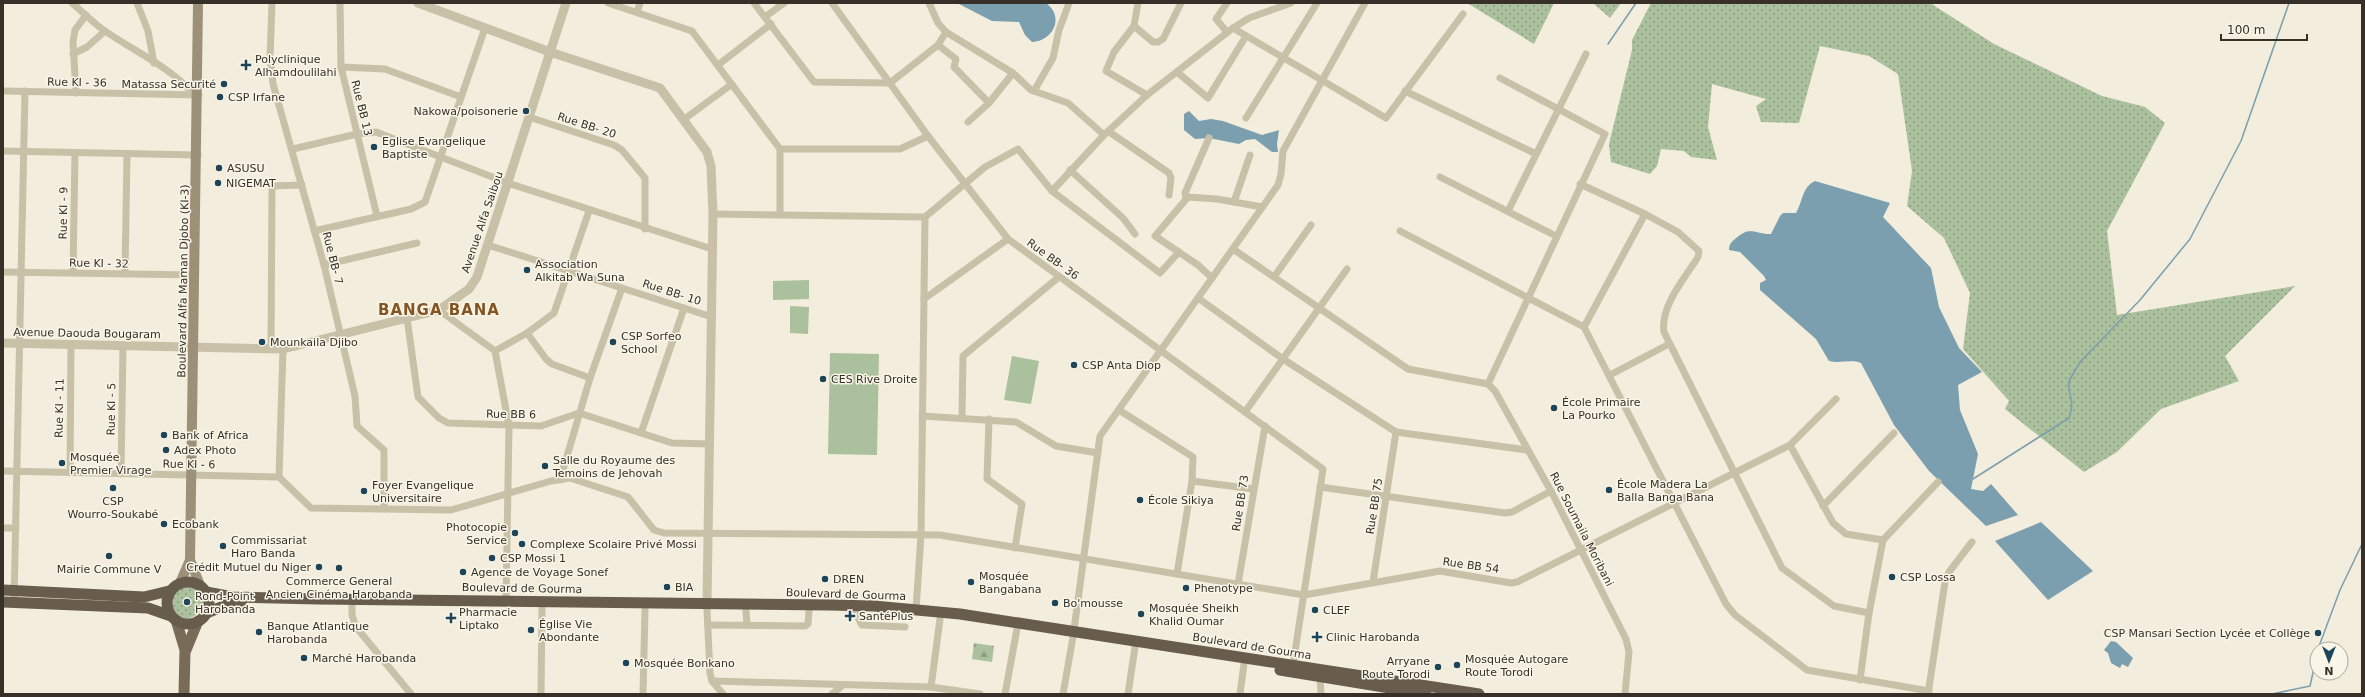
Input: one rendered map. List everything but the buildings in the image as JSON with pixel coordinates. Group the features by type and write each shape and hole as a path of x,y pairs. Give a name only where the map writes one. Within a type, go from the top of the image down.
{"highway":[{"path":"3,590 144,597 169,592 180,583 186,581 203,589 209,603 206,613 198,622 183,624 173,618 148,608 3,602"},
{"name":"Boulevard de Gourma","path":"203,589 233,597 506,601 707,607 874,606 916,610 1293,665 1479,694"},
{"path":"169,592 166,604 173,618"},
{"name":"Boulevard de Gourma","path":"206,613 232,603 645,610 707,607 746,611 855,612 940,619 1017,629 1073,634 1135,647 1426,694"}],"main road":[{"name":"Boulevard Alfa Maman Djobo (KI-3)","path":"180,583 190,560 198,155 196,95 198,3"},
{"name":"Boulevard Alfa Maman Djobo (KI-3)","path":"190,560 203,589"},
{"path":"173,618 185,650 184,694"},
{"path":"185,650 198,622"}],"street":[{"path":"72,3 105,31 154,63 196,95"},
{"path":"137,3 148,31 154,63"},
{"name":"Rue BB- 7","path":"272,3 270,58 273,84 293,150 324,265 355,396 357,426 384,450 384,509"},
{"name":"Rue BB 13","path":"340,3 341,68 377,216"},
{"path":"418,3 550,52 660,88 710,159 713,214 707,607 710,673 712,681 723,694"},
{"name":"Avenue Alfa Saibou","path":"194,347 284,349 439,310 474,284 566,3"},
{"path":"608,3 692,31 780,149 780,214"},
{"path":"637,12 640,3"},
{"path":"754,3 814,82 890,83 938,45 946,32"},
{"path":"765,17 784,3"},
{"name":"Rue BB- 36","path":"832,3 928,136 1008,239 1323,469 1320,487"},
{"path":"929,3 938,23 946,32 1014,73 1034,91 1068,103 1106,133 1169,173 1171,178 1169,196"},
{"path":"1034,91 1053,58 1059,30 1069,3"},
{"path":"1138,3 1134,26 1114,52 1106,71 1147,95"},
{"path":"1134,26 1153,42 1158,42 1162,39 1181,3"},
{"path":"1227,3 1216,19 1230,30 1246,36 1386,118 1462,14"},
{"path":"1052,190 1106,133 1147,95 1230,30 1250,18 1291,3"},
{"path":"1246,118 1317,3"},
{"path":"1063,694 1084,559 1100,436 1233,249 1280,180 1283,151 1365,3"},
{"path":"76,93 73,54 76,30 86,15"},
{"path":"718,65 771,24"},
{"path":"314,231 411,209 425,202 485,28"},
{"path":"73,54 87,47 105,31"},
{"path":"1177,72 1205,98 1208,98 1246,36"},
{"path":"938,45 956,59 954,67 989,103"},
{"path":"1508,211 1586,54"},
{"path":"341,68 385,69 461,97"},
{"path":"968,122 989,103 1014,73"},
{"path":"1233,249 1408,369 1488,384 1527,296 1605,133 1500,78"},
{"path":"683,120 732,84"},
{"name":"Rue KI - 36","path":"3,91 196,95"},
{"path":"14,602 25,91"},
{"path":"1406,91 1536,154"},
{"name":"Rue BB- 20","path":"529,117 614,145 622,150 645,178 645,229"},
{"path":"293,150 357,134 382,134 440,158 508,183 589,211 712,250"},
{"path":"780,149 898,149 928,136"},
{"path":"1209,138 1185,193 1186,198 1155,236 1202,268 1212,278"},
{"path":"713,214 925,217 985,167 1018,150 1052,190 1160,273 1179,252"},
{"path":"3,151 198,155"},
{"name":"Rue KI - 9","path":"73,273 75,153"},
{"path":"126,274 128,154"},
{"path":"1234,202 1250,155"},
{"path":"1070,170 1123,218 1135,234"},
{"path":"1440,177 1556,236"},
{"path":"1580,184 1645,214 1678,232 1699,250 1698,257 1673,298 1665,315 1663,328 1669,344 1782,568 1834,606 1869,613"},
{"path":"271,348 272,186 302,185"},
{"path":"1186,198 1208,198 1262,207"},
{"path":"495,351 527,333 554,313 589,211"},
{"path":"1584,327 1645,214"},
{"path":"916,610 921,535 925,217"},
{"path":"1274,277 1311,225"},
{"path":"1400,231 1584,327 1730,610 1807,670 1928,693 1945,582 1949,572 1972,542"},
{"path":"924,299 1008,239"},
{"path":"324,265 417,243"},
{"name":"Rue BB- 10","path":"488,245 712,317"},
{"path":"1245,412 1347,269"},
{"name":"Rue KI - 32","path":"3,272 195,275"},
{"path":"962,418 964,356 1059,277"},
{"path":"560,480 590,378 622,288"},
{"path":"1198,298 1283,359 1396,432 1527,450"},
{"path":"641,433 684,308"},
{"path":"439,310 495,351 509,426 506,601"},
{"name":"Rue BB 6","path":"407,318 417,392 422,402 439,418 448,423 509,426 547,424 579,413"},
{"path":"527,333 546,359 552,364 590,378"},
{"name":"Avenue Daouda Bougaram","path":"3,343 194,347"},
{"path":"1610,375 1669,344"},
{"name":"Rue KI - 11","path":"70,472 71,345"},
{"name":"Rue KI - 5","path":"121,474 123,346"},
{"path":"284,349 280,477 311,508 451,510 570,478 628,497 658,533 940,536 1304,595"},
{"name":"Rue Soumaila Moribani","path":"1488,384 1495,391 1551,491 1626,639 1629,652 1624,694"},
{"name":"Rue BB 54","path":"1304,595 1444,571 1514,582 1790,445 1836,399"},
{"path":"1119,410 1192,455 1192,481 1178,574"},
{"path":"579,413 672,442 710,444"},
{"path":"922,416 989,419 1016,422 1056,446 1098,453"},
{"path":"989,419 987,479 1022,504 1014,548"},
{"name":"Rue BB 73","path":"1238,584 1264,426"},
{"name":"Rue BB 75","path":"1373,582 1396,432"},
{"path":"1822,506 1894,434"},
{"path":"1790,445 1822,506 1833,523 1846,534 1883,540"},
{"name":"Rue KI - 6","path":"3,471 280,477"},
{"path":"1192,481 1253,489"},
{"path":"1860,680 1869,613 1883,540 1938,482"},
{"path":"1293,665 1320,487 1505,513 1512,512 1551,491"},
{"path":"3,528 16,528"},
{"path":"352,605 353,620 356,627 410,694"},
{"path":"541,694 542,608"},
{"path":"643,694 645,610"},
{"path":"746,611 747,625"},
{"path":"708,625 805,626 808,624 809,611"},
{"path":"855,612 862,625 905,628"},
{"path":"931,687 940,619"},
{"path":"1005,694 1017,629"},
{"path":"1128,694 1135,647"},
{"path":"1240,694 1244,664"},
{"path":"1320,678 1321,694"},
{"path":"712,681 931,687 980,694"},
{"path":"832,694 843,685"}],"green space":[{"path":"1467,3 1554,3 1534,44"},
{"path":"1593,3 1621,3 1610,18"},
{"path":"1651,3 1930,3 1994,44 2102,96 2145,107 2165,123 2107,231 2117,315 2295,286 2225,356 2239,381 2161,409 2117,452 2084,472 2005,409 2009,401 1963,349 1970,293 1944,238 1907,206 1912,171 1898,74 1869,56 1820,46 1799,123 1761,122 1756,106 1766,99 1712,84 1708,127 1717,160 1691,157 1684,151 1661,149 1657,166 1650,174 1611,162 1609,144 1632,50 1632,40"},
{"path":"809,280 809,299 773,300 773,281"},
{"path":"790,306 809,307 808,334 790,333"},
{"path":"830,353 879,354 877,455 828,454"},
{"path":"1012,356 1039,361 1031,404 1004,400"},
{"name":"Rond-Point Harobanda","path":"184,586 190,586 200,593 203,602 202,608 196,615 190,618 184,618 174,611 171,605 171,599 178,589"},
{"path":"974,643 994,646 992,662 972,659"}],"water":[{"path":"957,3 1046,3 1055,15 1054,27 1051,33 1046,37 1039,41 1032,42 1025,35 1019,22 992,21"},
{"path":"1189,111 1199,121 1211,119 1223,121 1262,135 1279,130 1277,144 1278,152 1272,152 1255,139 1246,140 1239,144 1209,138 1195,139 1184,130 1184,114"},
{"path":"1815,181 1890,203 1883,217 1931,268 1939,307 1959,348 1982,372 1958,385 1960,410 1978,454 1971,489 1983,491 1991,484 2018,515 1986,526 1929,471 1894,425 1861,363 1853,361 1829,361 1816,339 1760,290 1760,283 1766,280 1764,276 1740,252 1729,250 1732,241 1745,232 1753,231 1771,234 1783,213 1796,213 1805,191"},
{"path":"2041,522 2093,571 2048,600 1995,541"},
{"path":"2111,641 2116,642 2133,658 2128,667 2122,664 2120,668 2111,663 2108,653 2104,650"}],"waterway":[{"path":"1608,44 1636,3"},
{"path":"1973,479 2069,418 2072,406 2069,381 2080,362 2140,300 2190,239 2241,141 2289,3"},
{"path":"2321,641 2340,590 2362,544"},
{"path":"2272,694 2310,686 2311,681"}],"place":[{"name":"Polyclinique Alhamdoulilahi","path":"246,65"},
{"name":"Matassa Securité","path":"224,84"},
{"name":"CSP Irfane","path":"220,97"},
{"name":"Nakowa/poisonerie","path":"526,111"},
{"name":"Eglise Evangelique Baptiste","path":"374,147"},
{"name":"ASUSU","path":"219,168"},
{"name":"NIGEMAT","path":"218,183"},
{"name":"Association Alkitab Wa Suna","path":"527,270"},
{"name":"Mounkaila Djibo","path":"262,342"},
{"name":"CSP Sorfeo School","path":"613,342"},
{"name":"CSP Anta Diop","path":"1074,365"},
{"name":"CES Rive Droite","path":"823,379"},
{"name":"École Primaire La Pourko","path":"1554,408"},
{"name":"Bank of Africa","path":"164,435"},
{"name":"Adex Photo","path":"166,450"},
{"name":"Mosquée Premier Virage","path":"62,463"},
{"name":"Salle du Royaume des Temoins de Jehovah","path":"545,466"},
{"name":"CSP Wourro-Soukabé","path":"113,488"},
{"name":"École Madera La Balla Banga Bana","path":"1609,490"},
{"name":"Foyer Evangelique Universitaire","path":"364,491"},
{"name":"École Sikiya","path":"1140,500"},
{"name":"Ecobank","path":"164,524"},
{"name":"Photocopie Service","path":"515,533"},
{"name":"Complexe Scolaire Privé Mossi","path":"522,544"},
{"name":"Commissariat Haro Banda","path":"223,546"},
{"name":"Mairie Commune V","path":"109,556"},
{"name":"CSP Mossi 1","path":"492,558"},
{"name":"Crédit Mutuel du Niger","path":"319,567"},
{"name":"Commerce General Ancien Cinéma Harobanda","path":"339,568"},
{"name":"Agence de Voyage Sonef","path":"463,572"},
{"name":"CSP Lossa","path":"1892,577"},
{"name":"DREN","path":"825,579"},
{"name":"Mosquée Bangabana","path":"971,582"},
{"name":"BIA","path":"667,587"},
{"name":"Phenotype","path":"1186,588"},
{"name":"Rond-Point Harobanda","path":"187,602"},
{"name":"Bo'mousse","path":"1055,603"},
{"name":"CLEF","path":"1315,610"},
{"name":"Mosquée Sheikh Khalid Oumar","path":"1141,614"},
{"name":"SantéPlus","path":"850,616"},
{"name":"Pharmacie Liptako","path":"451,618"},
{"name":"Église Vie Abondante","path":"531,630"},
{"name":"Banque Atlantique Harobanda","path":"259,632"},
{"name":"CSP Mansari Section Lycée et Collège","path":"2318,633"},
{"name":"Clinic Harobanda","path":"1317,637"},
{"name":"Marché Harobanda","path":"304,658"},
{"name":"Mosquée Bonkano","path":"626,663"},
{"name":"Mosquée Autogare Route Torodi","path":"1457,665"},
{"name":"Arryane Route Torodi","path":"1438,667"}],"district":[{"name":"BANGA BANA","path":"439,310"}]}
